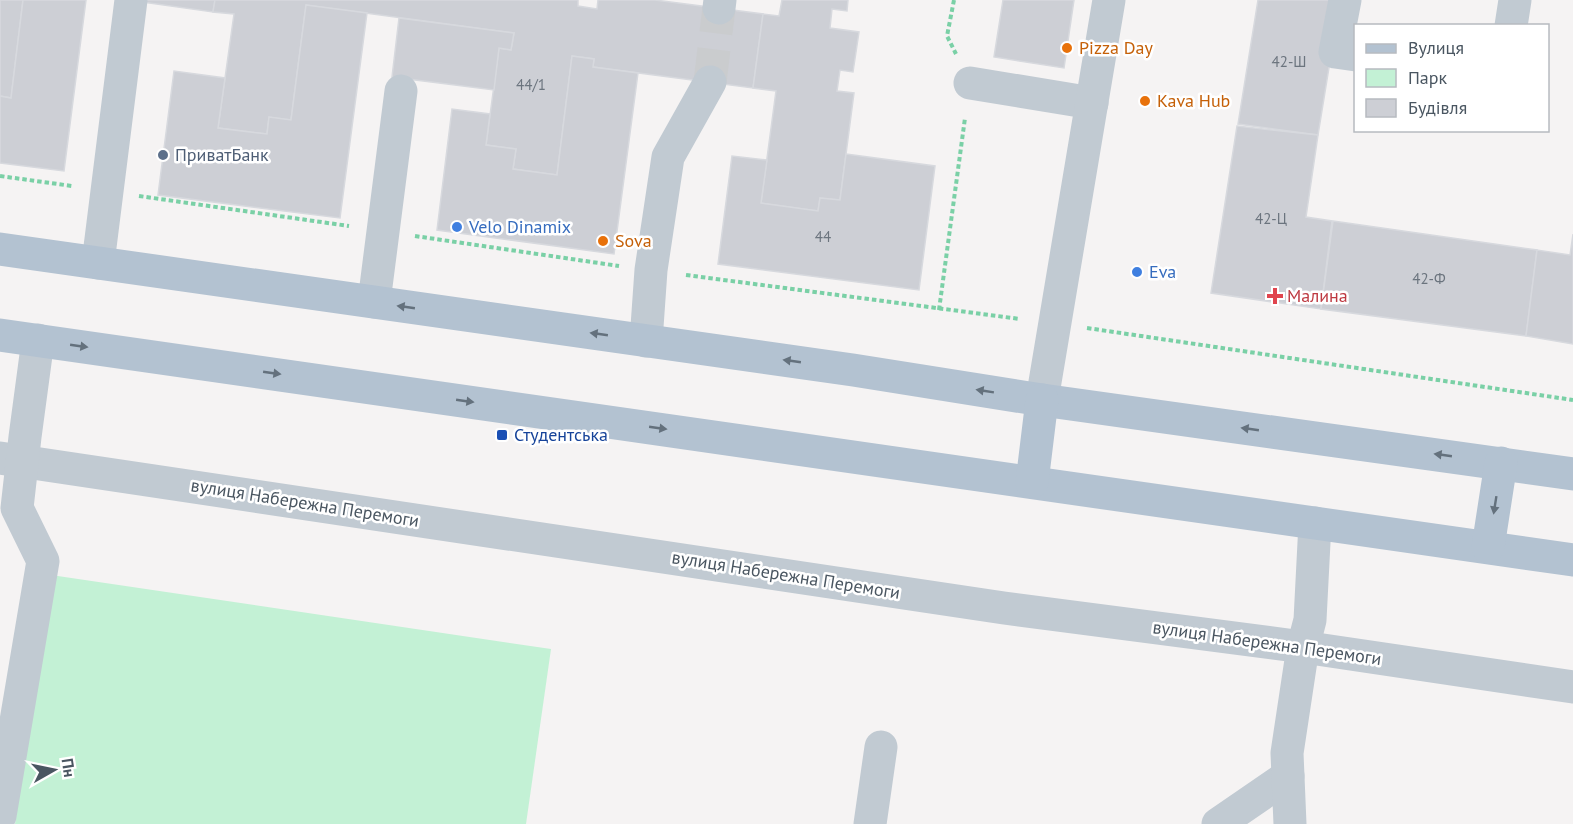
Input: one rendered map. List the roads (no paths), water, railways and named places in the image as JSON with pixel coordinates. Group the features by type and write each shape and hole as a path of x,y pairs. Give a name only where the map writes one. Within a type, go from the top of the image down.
{"main road":[{"path":"0,249 853,370 1042,400 1573,474"},
{"path":"0,335 1573,560"},
{"path":"1032,482 1042,400"},
{"path":"1488,547 1501,463"}],"street":[{"path":"98,263 131,0"},
{"path":"1042,400 1109,0"},
{"path":"1345,0 1335,52 1354,55"},
{"path":"1511,24 1515,0"},
{"path":"645,341 651,270 668,157 710,82"},
{"path":"970,83 1092,103"},
{"path":"374,302 401,91"},
{"path":"0,816 43,561 17,508 11,459 38,340"},
{"name":"вулиця Набережна Перемоги","path":"11,459 1004,608 1303,647 1573,687"},
{"path":"1290,824 1287,753 1303,647 1310,620 1315,524"},
{"path":"870,824 881,747"},
{"path":"1218,824 1288,776"}],"tunnel":[{"path":"710,82 719,8"}],"place":[{"name":"Pizza Day","path":"1067,48"},
{"name":"Kava Hub","path":"1145,101"},
{"name":"ПриватБанк","path":"163,155"},
{"name":"Velo Dinamix","path":"457,227"},
{"name":"Sova","path":"603,241"},
{"name":"Eva","path":"1137,272"},
{"name":"Малина","path":"1275,296"},
{"name":"Студентська","path":"502,435"}]}
